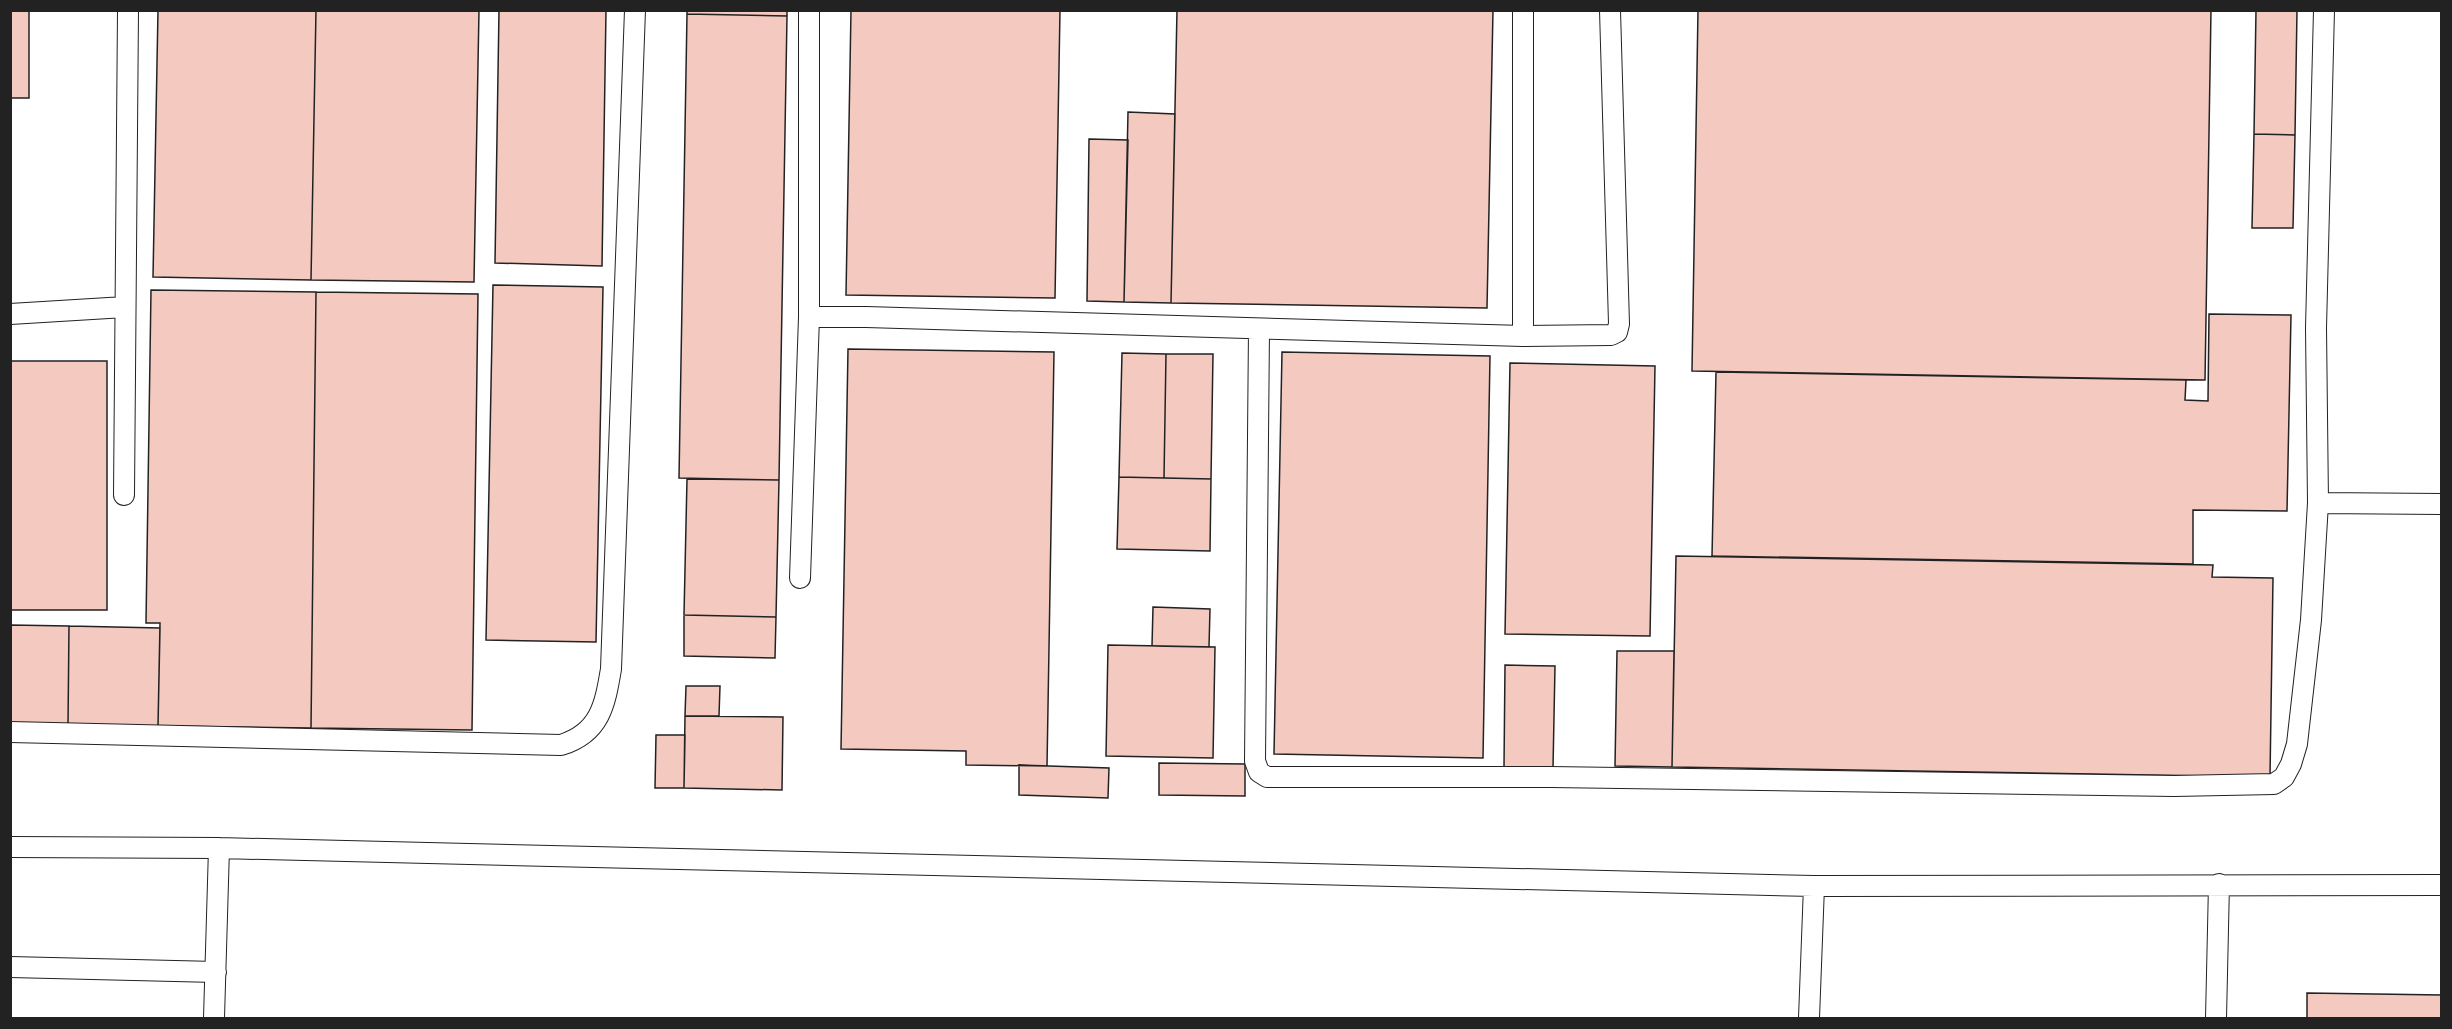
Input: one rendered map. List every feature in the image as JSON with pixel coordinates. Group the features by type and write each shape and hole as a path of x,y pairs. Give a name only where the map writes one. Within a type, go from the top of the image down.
{"lane":[{"path":"124,495 128,10"},
{"path":"10,732 561,745 577,740 591,728 605,704 611,669 635,10"},
{"path":"800,578 809,317 809,10"},
{"path":"1523,10 1523,336"},
{"path":"809,317 878,317 1523,336 1611,335 1617,332 1618,328 1610,10"},
{"path":"1259,329 1255,760 1259,772 1267,777 1550,777 2174,786 2274,784 2284,777 2297,744 2311,620 2318,503 2316,328 2324,10"},
{"path":"10,314 125,307"},
{"path":"2318,503 2442,504"},
{"path":"10,847 219,848 1814,886 2442,885"},
{"path":"214,1018 219,848"},
{"path":"2216,1018 2219,884"},
{"path":"1809,1018 1814,886"},
{"path":"10,967 216,972"}],"building":[{"path":"10,10 29,10 29,98 10,98"},
{"path":"158,10 316,10 311,280 153,277"},
{"path":"316,10 479,10 474,282 311,280"},
{"path":"499,10 606,10 602,266 495,263"},
{"path":"687,10 787,10 787,16 687,14"},
{"path":"851,10 1060,10 1055,298 846,295"},
{"path":"1177,10 1493,10 1487,308 1171,303"},
{"path":"1698,10 2211,10 2205,380 1692,371"},
{"path":"2256,10 2297,10 2295,135 2254,134"},
{"path":"687,14 787,16 779,480 679,478"},
{"path":"1128,112 1175,114 1171,303 1124,302"},
{"path":"2254,134 2295,135 2293,228 2252,228"},
{"path":"1089,139 1128,140 1124,302 1087,301"},
{"path":"493,285 603,287 596,642 486,640"},
{"path":"151,290 316,292 311,728 158,726 160,623 146,623"},
{"path":"316,292 478,294 472,730 311,728"},
{"path":"2209,314 2291,315 2287,511 2193,510 2193,564 1712,556 1716,372 2186,380 2185,400 2208,401"},
{"path":"848,349 1054,352 1047,766 966,765 966,751 841,749"},
{"path":"1282,352 1490,356 1483,758 1274,754"},
{"path":"1122,353 1166,354 1164,478 1119,477"},
{"path":"1166,354 1213,354 1211,479 1164,478"},
{"path":"10,361 107,361 107,610 10,610"},
{"path":"1510,363 1655,366 1650,636 1505,634"},
{"path":"1119,477 1211,479 1210,551 1117,549"},
{"path":"687,479 779,480 776,617 684,615"},
{"path":"1676,556 2213,565 2212,577 2273,578 2270,777 1672,767"},
{"path":"1153,607 1210,609 1209,647 1152,646"},
{"path":"684,615 776,617 775,658 684,656"},
{"path":"10,625 69,626 68,725 10,724"},
{"path":"69,626 160,628 158,726 68,725"},
{"path":"1108,645 1215,647 1213,758 1106,756"},
{"path":"1617,651 1674,651 1672,767 1615,766"},
{"path":"1505,665 1555,666 1553,768 1504,767"},
{"path":"686,686 720,686 719,716 685,716"},
{"path":"685,716 783,717 782,790 684,788"},
{"path":"656,735 685,735 684,788 655,788"},
{"path":"1159,763 1245,764 1245,796 1159,795"},
{"path":"1019,765 1109,768 1108,798 1019,795"},
{"path":"2307,993 2442,995 2442,1018 2307,1018"}]}
